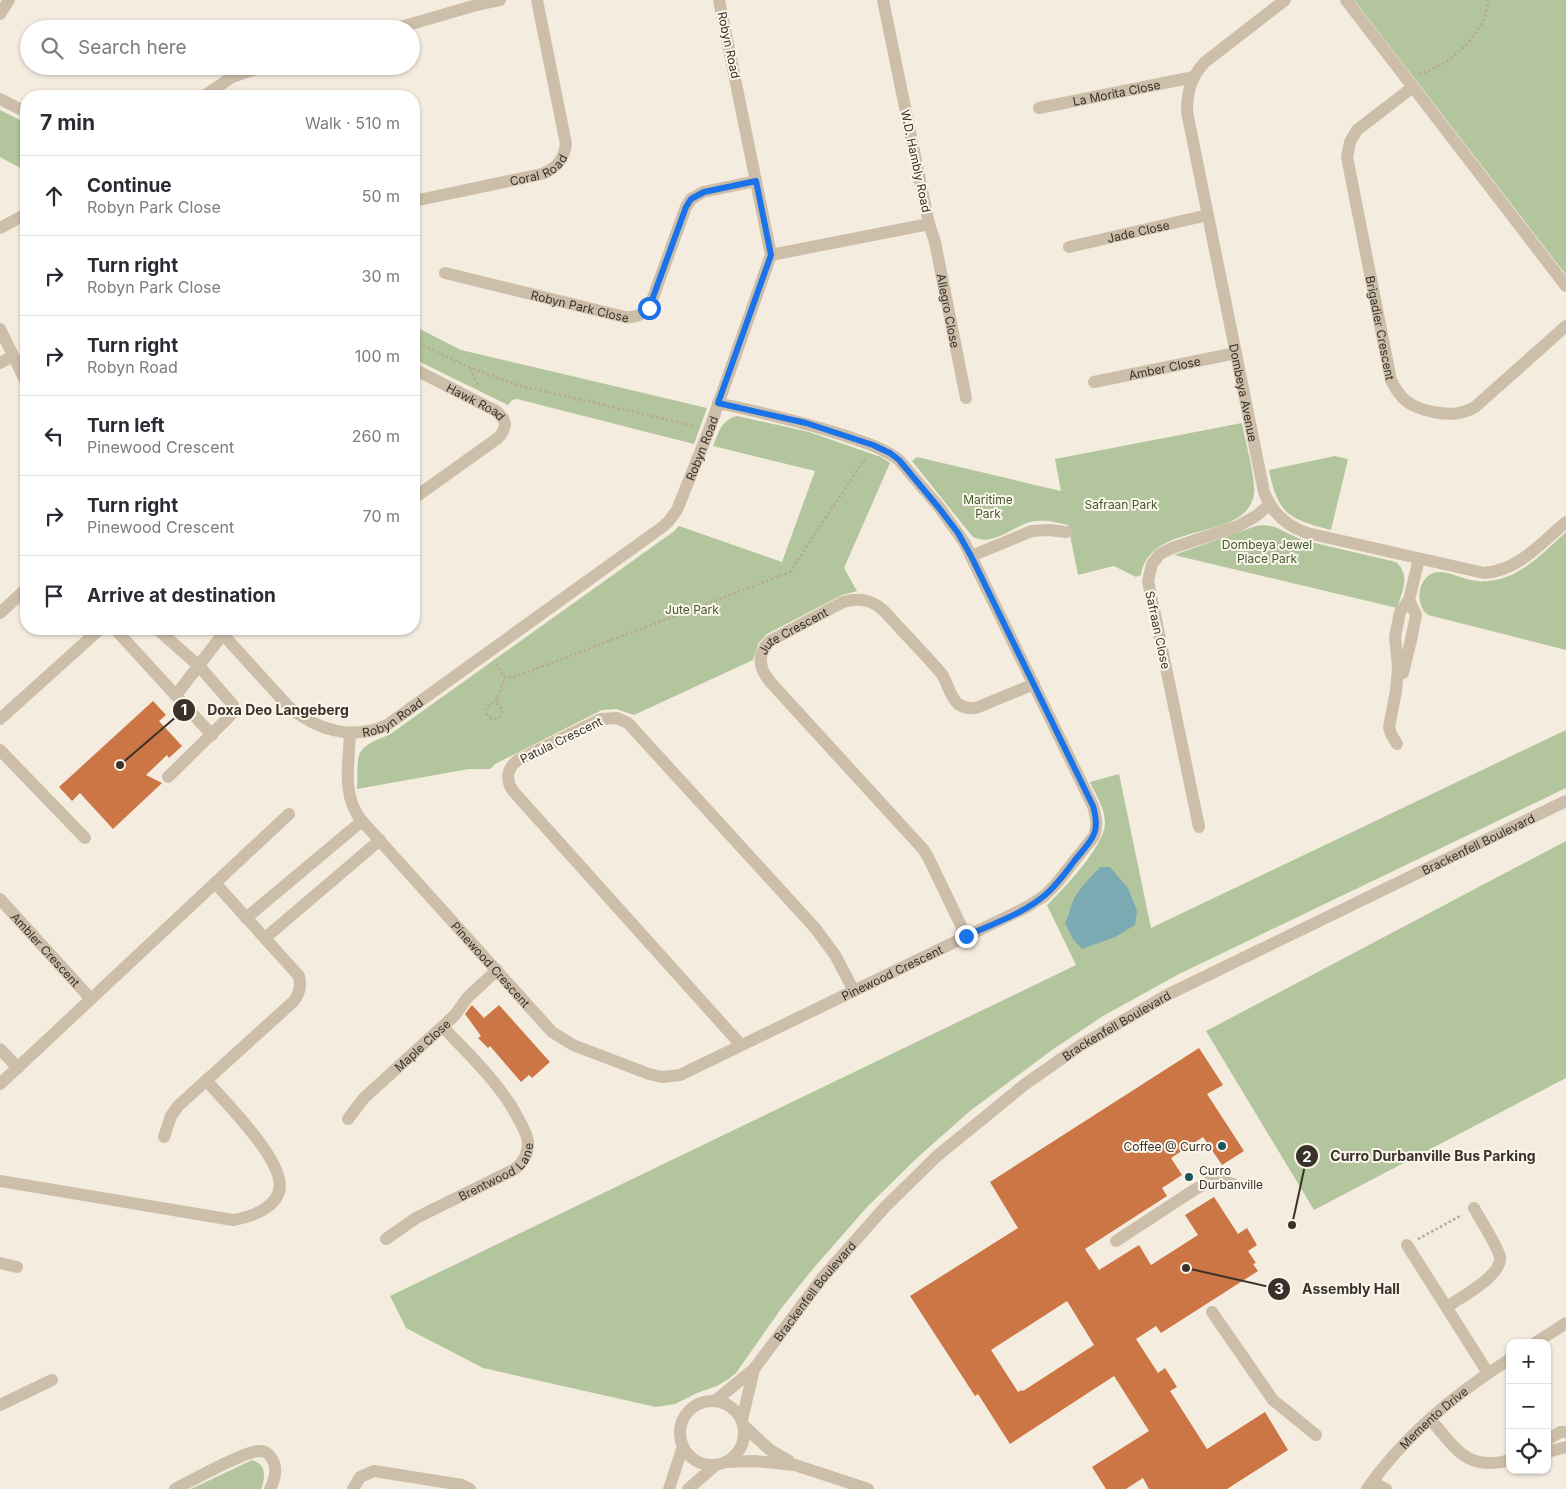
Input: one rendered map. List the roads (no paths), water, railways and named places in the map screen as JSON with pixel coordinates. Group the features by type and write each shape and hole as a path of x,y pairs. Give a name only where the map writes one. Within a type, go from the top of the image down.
{"street":[{"path":"0,14 9,0"},
{"path":"420,21 500,0"},
{"name":"Coral Road","path":"420,200 542,174 556,166 561,160 566,144 537,0"},
{"name":"Robyn Road","path":"228,635 298,714 329,730 350,733 366,732 387,725 668,522 677,510 709,430 771,255 719,0"},
{"name":"W.D. Hambly Road","path":"771,255 929,224 883,0"},
{"name":"Dombeya Avenue","path":"1285,0 1205,62 1194,76 1189,88 1187,112 1264,492 1270,504 1280,518 1297,530 1484,573 1501,571 1517,564 1566,522"},
{"path":"1346,0 1566,286"},
{"path":"213,90 238,75"},
{"name":"La Morita Close","path":"1039,108 1194,76"},
{"name":"Brigadier Crescent","path":"1409,82 1357,130 1350,142 1347,158 1390,380 1394,388 1404,400 1416,408 1447,414 1467,411 1475,407 1566,326"},
{"path":"0,99 20,109"},
{"name":"Robyn Park Close","path":"446,273 624,317 638,316 646,311 652,303 686,207 691,199 704,192 756,181"},
{"name":"Jade Close","path":"1069,247 1208,215"},
{"path":"0,228 20,217"},
{"name":"Allegro Close","path":"929,224 935,242 966,398"},
{"path":"0,329 20,370"},
{"name":"Amber Close","path":"1094,382 1236,353"},
{"path":"0,363 13,356"},
{"name":"Hawk Road","path":"420,372 496,411 503,416 506,428 498,438 420,494"},
{"name":"Pinewood Crescent","path":"350,733 348,792 352,806 362,821 558,1037 573,1045 649,1074 662,1077 680,1075 1027,907 1044,896 1090,842 1097,828 1096,818 1093,806 1034,684 971,556 954,527 899,460 890,453 873,445 806,423 718,403"},
{"name":"Safraan Close","path":"1199,827 1148,581 1150,569 1155,559 1166,551 1238,526 1256,516 1270,504"},
{"path":"971,556 1032,531 1066,532"},
{"path":"1397,744 1389,727 1396,691 1401,682 1412,640 1416,615 1409,600 1419,559"},
{"path":"0,613 20,595"},
{"name":"Jute Crescent","path":"966,936 923,849 767,679 761,667 760,656 770,641 843,602 856,599 876,604 891,619 940,672 954,699 963,707 976,708 1034,684"},
{"path":"0,719 93,635"},
{"path":"121,635 212,735"},
{"path":"164,635 198,666 233,705 232,713 168,777"},
{"path":"176,695 220,635"},
{"name":"Patula Crescent","path":"741,1045 513,791 508,781 508,775 510,769 518,760 601,719 617,718 628,723 815,928 835,955 854,990"},
{"path":"0,750 86,838"},
{"name":"Brackenfell Boulevard","path":"715,1401 754,1369 822,1278 885,1207 937,1156 995,1107 1045,1070 1097,1036 1166,995 1566,801"},
{"path":"0,1084 289,814"},
{"path":"246,918 362,821"},
{"path":"265,938 380,840"},
{"path":"164,1137 171,1116 178,1106 294,1001 299,994 301,986 299,976 216,884"},
{"name":"Ambler Crescent","path":"0,899 91,999"},
{"name":"Maple Close","path":"348,1119 364,1098 443,1027 455,1015 467,998 497,970"},
{"name":"Brentwood Lane","path":"386,1240 416,1218 515,1169 522,1163 526,1155 528,1140 511,1104 443,1027"},
{"path":"0,1049 18,1068"},
{"path":"0,1181 233,1220 257,1214 274,1202 280,1180 267,1152 206,1080"},
{"path":"1116,1241 1194,1190 1210,1182 1223,1181 1233,1184"},
{"path":"1447,1307 1493,1274 1499,1262 1499,1253 1474,1208"},
{"path":"1407,1245 1488,1373"},
{"path":"0,1263 17,1267"},
{"path":"1212,1312 1273,1400 1316,1435"},
{"path":"1541,1339 1566,1323"},
{"name":"Memento Drive","path":"1370,1485 1430,1419 1462,1391 1506,1362"},
{"name":"Brackenfell Boulevard","path":"743,1423 754,1369"},
{"path":"0,1405 52,1380"},
{"path":"795,1465 770,1450 743,1423 734,1409 725,1403 704,1401 694,1406 682,1422 680,1433 683,1446 687,1453 695,1460 705,1464 754,1461 795,1465 868,1489"},
{"path":"1430,1419 1468,1459 1487,1464 1506,1461"},
{"path":"688,1489 721,1463 735,1456 741,1447 744,1437 743,1423"},
{"path":"1551,1438 1560,1432 1566,1432"},
{"path":"669,1489 683,1446"},
{"path":"1551,1451 1566,1447"},
{"path":"175,1489 246,1454 261,1451 268,1453 274,1461 275,1475 270,1489"},
{"path":"353,1489 360,1477 374,1471 462,1485 470,1489"},
{"path":"1370,1485 1386,1489"}],"water":[{"path":"1100,867 1110,867 1128,888 1137,911 1135,925 1115,937 1082,949 1073,939 1065,923 1076,896"}],"place":[{"name":"Doxa Deo Langeberg","path":"120,765"},
{"name":"Coffee @ Curro","path":"1222,1146"},
{"name":"Curro Durbanville","path":"1189,1177"},
{"name":"Curro Durbanville Bus Parking","path":"1292,1225"},
{"name":"Assembly Hall","path":"1186,1268"}],"park label":[{"name":"Safraan Park","path":"1121,504"},
{"name":"Maritime Park","path":"988,506"},
{"name":"Dombeya Jewel Place Park","path":"1267,551"},
{"name":"Jute Park","path":"692,609"}]}
